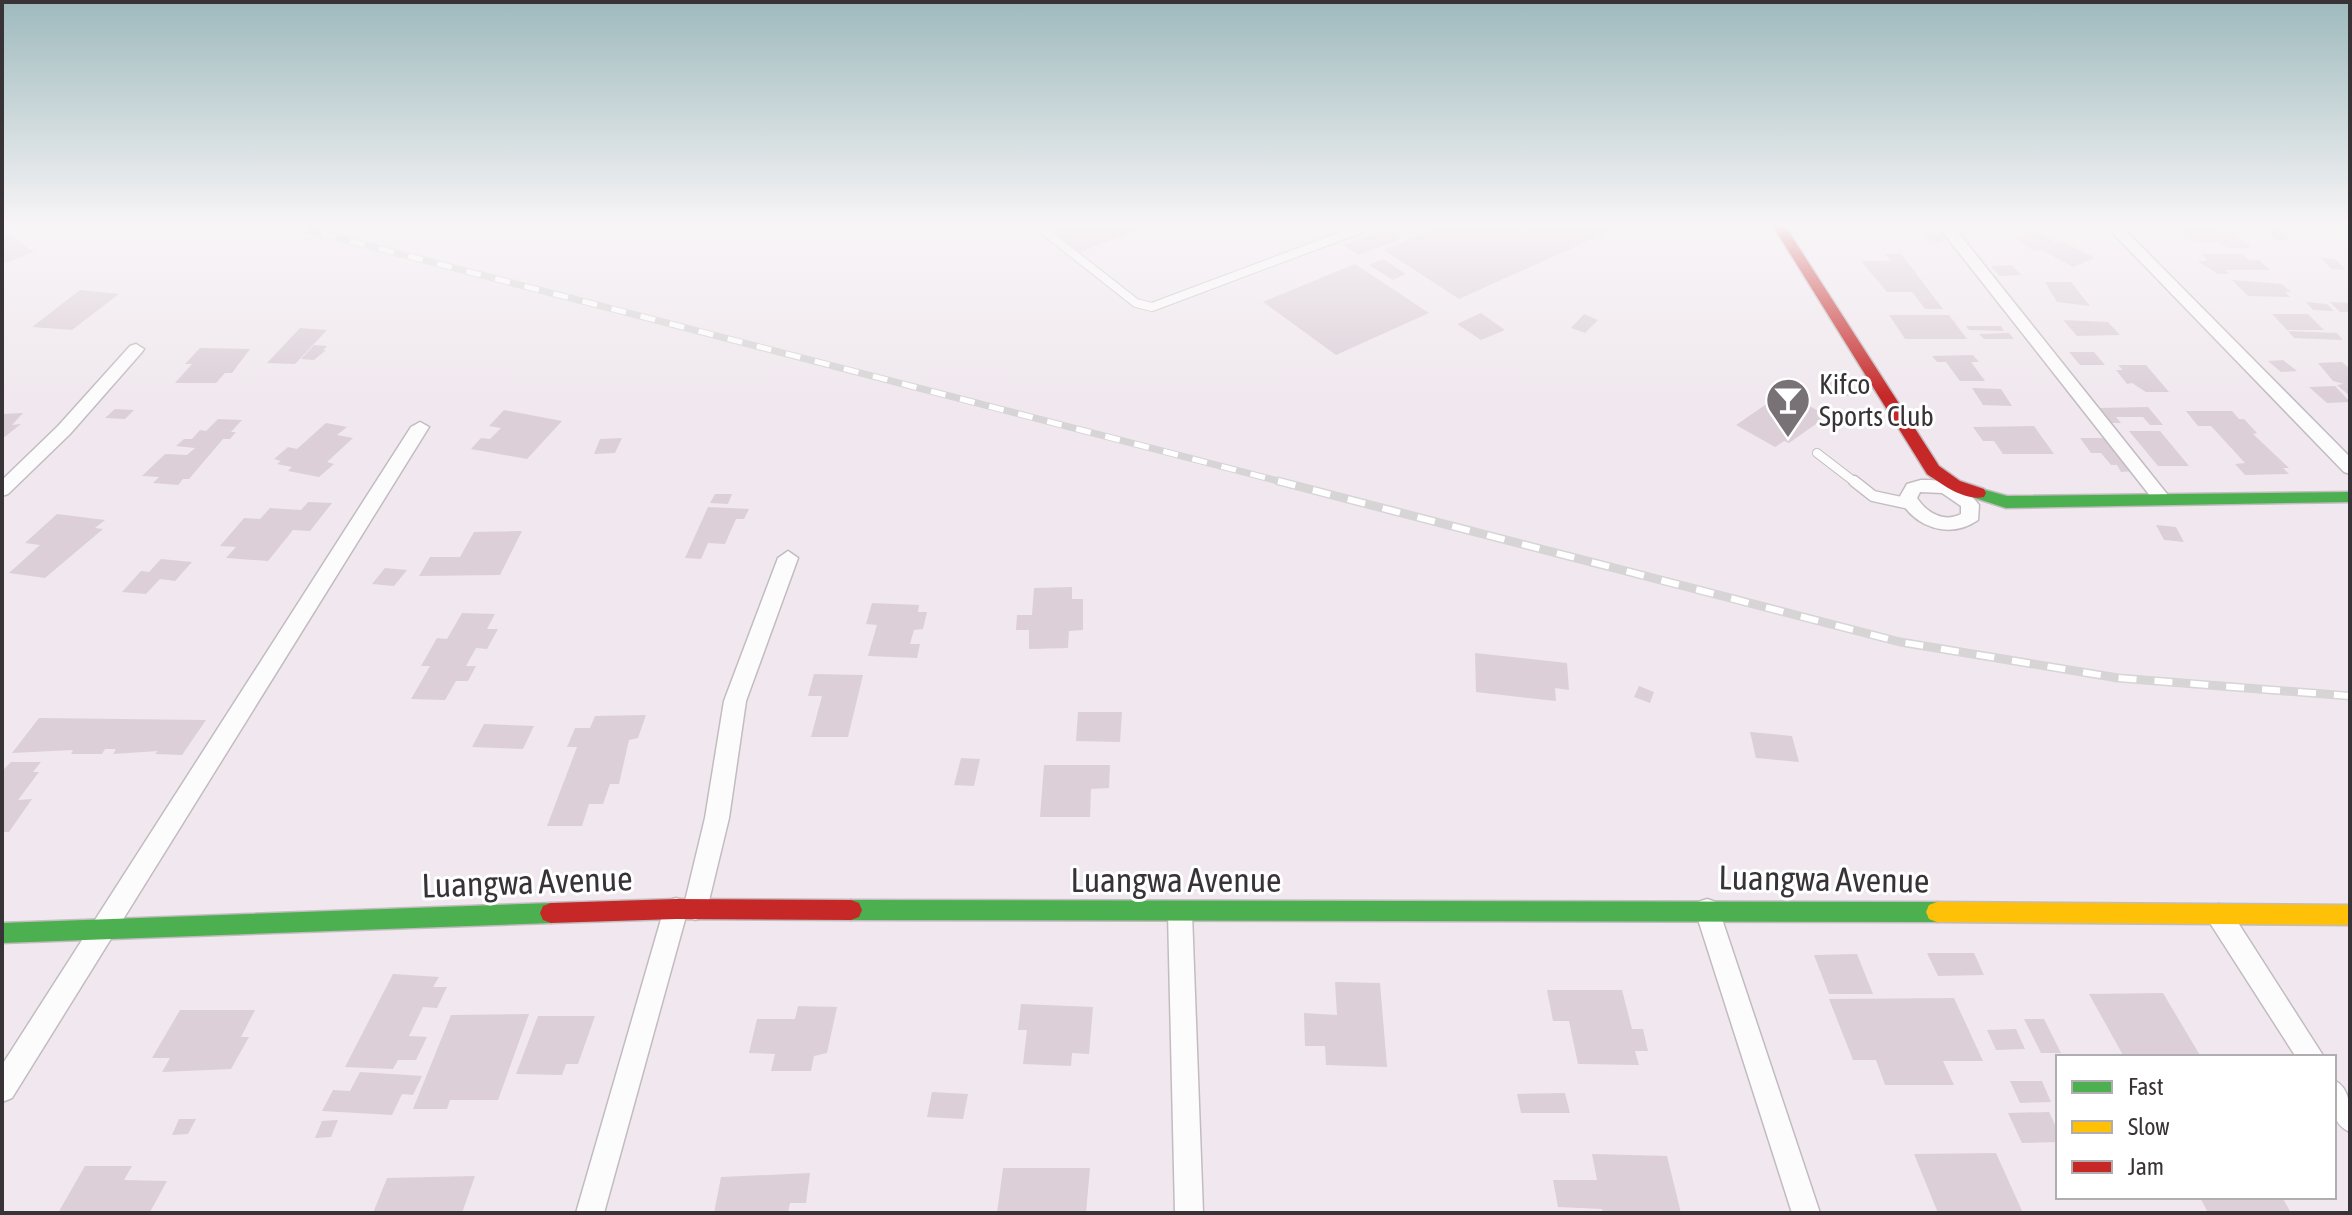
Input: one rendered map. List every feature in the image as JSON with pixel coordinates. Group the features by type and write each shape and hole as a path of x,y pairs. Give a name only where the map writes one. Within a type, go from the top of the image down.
{"street":[{"path":"1813,283 1931,481 1965,499 1972,511 1971,516"},
{"path":"1990,283 2161,498"},
{"path":"2169,283 2350,468"},
{"path":"2,490 64,430 136,349"},
{"path":"2,1089 420,427"},
{"path":"2006,502 1961,523 1942,523 1923,516 1910,504 1909,492 1931,481 2006,502 2350,497"},
{"path":"590,1213 685,909 717,818 735,701 788,558"},
{"name":"Luangwa Avenue","path":"2,933 685,909 1180,913 1707,910 2350,915"},
{"path":"1707,910 1806,1213"},
{"path":"1180,913 1189,1213"},
{"path":"2219,915 2310,1055"},
{"path":"2336,1096 2350,1118"}],"lane":[{"path":"1110,283 1136,303 1152,307 1217,283"},
{"path":"1817,453 1873,496 1910,504"}],"building":[{"path":"1310,283 1383,283 1429,313 1336,355 1263,302"},
{"path":"1434,283 1495,283 1459,299"},
{"path":"1879,283 1923,283 1943,309 1925,309 1912,292 1887,292"},
{"path":"2045,283 2072,283 2090,306 2057,302"},
{"path":"2235,283 2282,284 2291,292 2285,292 2290,297 2248,296"},
{"path":"80,290 119,294 72,330 32,327"},
{"path":"2306,302 2327,304 2334,311 2313,310"},
{"path":"2330,302 2350,303 2350,312 2340,312"},
{"path":"1481,313 1505,330 1481,340 1457,324"},
{"path":"1584,314 1598,320 1585,333 1571,328"},
{"path":"2272,314 2308,314 2324,330 2287,330"},
{"path":"1889,315 1949,315 1967,339 1905,339"},
{"path":"2063,320 2108,322 2120,335 2077,336"},
{"path":"1966,326 2001,326 2004,331 1969,330"},
{"path":"300,328 327,330 295,364 267,363"},
{"path":"2288,331 2337,333 2343,340 2294,338"},
{"path":"2009,333 2014,339 1984,339 1979,334"},
{"path":"314,345 327,346 314,360 301,359"},
{"path":"200,348 250,349 232,373 225,373 216,383 175,383 192,364 185,364"},
{"path":"2069,352 2094,352 2105,365 2080,365"},
{"path":"1973,355 1979,362 1971,362 1985,381 1960,381 1946,362 1937,362 1932,356"},
{"path":"2283,360 2297,371 2281,372 2268,361"},
{"path":"2342,362 2350,369 2350,396 2337,385 2344,384 2333,381 2318,363"},
{"path":"2118,365 2146,365 2169,392 2146,392 2132,383 2127,384 2116,370 2123,370"},
{"path":"1824,381 1844,383 1849,396 1829,395"},
{"path":"2335,386 2350,402 2327,403 2309,387"},
{"path":"1972,388 2001,389 2012,406 1983,405"},
{"path":"1784,392 1822,413 1818,416 1823,419 1789,443 1784,441 1775,447 1736,425"},
{"path":"2148,407 2163,425 2150,425 2143,417 2116,417 2121,423 2111,423 2098,408"},
{"path":"115,409 134,410 125,419 105,418"},
{"path":"504,410 562,421 527,459 471,449 481,438 490,439 501,428 489,426"},
{"path":"2186,411 2232,411 2239,419 2244,419 2257,433 2253,434 2289,468 2283,468 2289,474 2245,475 2235,464 2245,463 2211,426 2198,426"},
{"path":"23,413 12,425 21,424 2,439 2,414"},
{"path":"218,419 242,420 231,432 236,432 230,439 223,439 189,479 183,479 178,485 153,483 159,477 142,476 165,454 187,455 195,448 176,446 184,439 192,439 200,430 206,431"},
{"path":"326,423 347,427 337,435 353,438 327,462 334,464 319,477 288,471 292,467 277,464 281,461 274,459 288,447 297,449"},
{"path":"2034,426 2054,454 2003,454 1994,441 1983,441 1973,427"},
{"path":"2129,431 2160,431 2189,466 2158,466"},
{"path":"622,438 615,453 594,454 600,439"},
{"path":"2080,438 2108,438 2134,471 2121,472 2101,453 2091,453"},
{"path":"715,494 732,494 728,504 710,503"},
{"path":"308,502 332,503 310,531 293,530 268,561 226,558 236,547 220,546 244,518 260,519 270,508 301,510"},
{"path":"708,507 749,509 744,519 736,519 725,544 708,543 701,559 685,558"},
{"path":"57,514 105,520 95,528 103,529 45,578 9,573 40,545 25,543"},
{"path":"2156,525 2176,527 2184,542 2164,540"},
{"path":"522,531 500,575 419,576 430,557 460,557 474,532"},
{"path":"161,559 192,562 175,581 160,579 146,594 122,592 141,571 149,572"},
{"path":"385,568 407,570 394,586 372,584"},
{"path":"1072,587 1072,599 1083,599 1083,630 1069,631 1068,648 1029,649 1029,630 1016,630 1017,615 1032,615 1034,588"},
{"path":"872,603 919,605 918,612 927,612 923,629 914,630 910,644 920,644 917,658 868,656 877,625 866,624"},
{"path":"462,613 495,614 487,629 498,629 487,649 476,648 466,666 476,666 468,681 456,681 445,700 411,699 430,666 421,666 437,638 447,639"},
{"path":"1475,653 1567,663 1569,690 1555,688 1556,701 1476,692"},
{"path":"814,674 863,675 848,737 811,737 822,696 808,696"},
{"path":"1639,686 1654,692 1650,703 1634,697"},
{"path":"1078,712 1122,712 1120,742 1076,741"},
{"path":"646,715 638,738 629,740 619,784 610,784 603,804 589,804 582,826 547,826 577,747 567,747 575,728 590,728 595,716"},
{"path":"39,718 206,720 182,755 155,754 158,751 113,754 116,749 105,749 102,754 71,754 73,750 12,753"},
{"path":"484,724 534,726 523,749 472,747"},
{"path":"1750,732 1792,736 1799,762 1756,758"},
{"path":"961,758 980,759 974,786 954,785"},
{"path":"11,762 41,762 33,772 39,772 18,800 32,799 9,832 2,832 2,771"},
{"path":"1044,765 1110,765 1109,788 1091,789 1090,817 1040,817"},
{"path":"1927,953 1974,953 1984,975 1938,976"},
{"path":"1857,954 1873,994 1829,994 1814,955"},
{"path":"393,974 439,977 433,987 447,987 437,1008 423,1007 409,1036 427,1037 416,1060 398,1060 393,1069 345,1067"},
{"path":"1335,982 1380,983 1387,1067 1326,1065 1325,1046 1305,1046 1304,1013 1337,1015"},
{"path":"1547,990 1622,990 1632,1029 1643,1029 1648,1051 1635,1051 1639,1065 1578,1064 1569,1021 1553,1021"},
{"path":"2163,993 2200,1055 2123,1055 2089,994"},
{"path":"1954,998 1983,1061 1943,1061 1954,1085 1885,1085 1876,1060 1853,1060 1829,999"},
{"path":"1021,1004 1093,1007 1089,1054 1072,1053 1071,1066 1023,1064 1027,1030 1018,1030"},
{"path":"798,1006 837,1007 827,1053 814,1056 811,1071 771,1071 775,1054 749,1053 757,1019 795,1019"},
{"path":"180,1010 255,1010 241,1037 249,1037 231,1069 162,1072 170,1058 152,1058"},
{"path":"529,1014 498,1100 450,1100 447,1109 413,1109 451,1015"},
{"path":"538,1016 595,1016 578,1064 566,1064 562,1075 516,1074"},
{"path":"2024,1019 2044,1019 2061,1053 2041,1053"},
{"path":"2016,1029 2025,1049 1996,1050 1987,1030"},
{"path":"360,1072 422,1076 413,1095 402,1094 392,1115 322,1111 333,1090 350,1091"},
{"path":"2010,1081 2042,1081 2051,1102 2020,1103"},
{"path":"932,1092 968,1094 963,1119 927,1117"},
{"path":"1565,1093 1570,1113 1521,1113 1517,1094"},
{"path":"2049,1112 2056,1127 2056,1142 2022,1143 2008,1113"},
{"path":"179,1119 196,1119 188,1134 172,1135"},
{"path":"338,1120 331,1137 315,1138 322,1121"},
{"path":"1996,1153 2023,1213 1938,1213 1914,1154"},
{"path":"1592,1154 1667,1156 1681,1213 1603,1213 1602,1209 1558,1207 1553,1180 1597,1180"},
{"path":"85,1166 132,1166 124,1180 167,1181 150,1212 58,1213"},
{"path":"1003,1168 1090,1168 1086,1213 997,1213"},
{"path":"810,1173 806,1203 790,1203 788,1213 714,1213 721,1177"},
{"path":"475,1176 462,1213 373,1213 387,1178"},
{"path":"2201,1199 2283,1199 2291,1213 2208,1213"}],"railway":[{"path":"511,283 1286,483"},
{"path":"1278,481 1900,642 2118,678 2350,696"}],"traffic: fast":[{"path":"1978,493 2006,502 2350,497"},
{"path":"851,910 1937,912"},
{"path":"2,933 551,913"}],"traffic: slow":[{"path":"1937,912 2350,915"}],"traffic: jam":[{"path":"1815,283 1933,470 1954,485 1978,493"},
{"path":"551,913 676,909 851,910"}],"place":[{"name":"Kifco Sports Club","path":"1788,439"}]}
